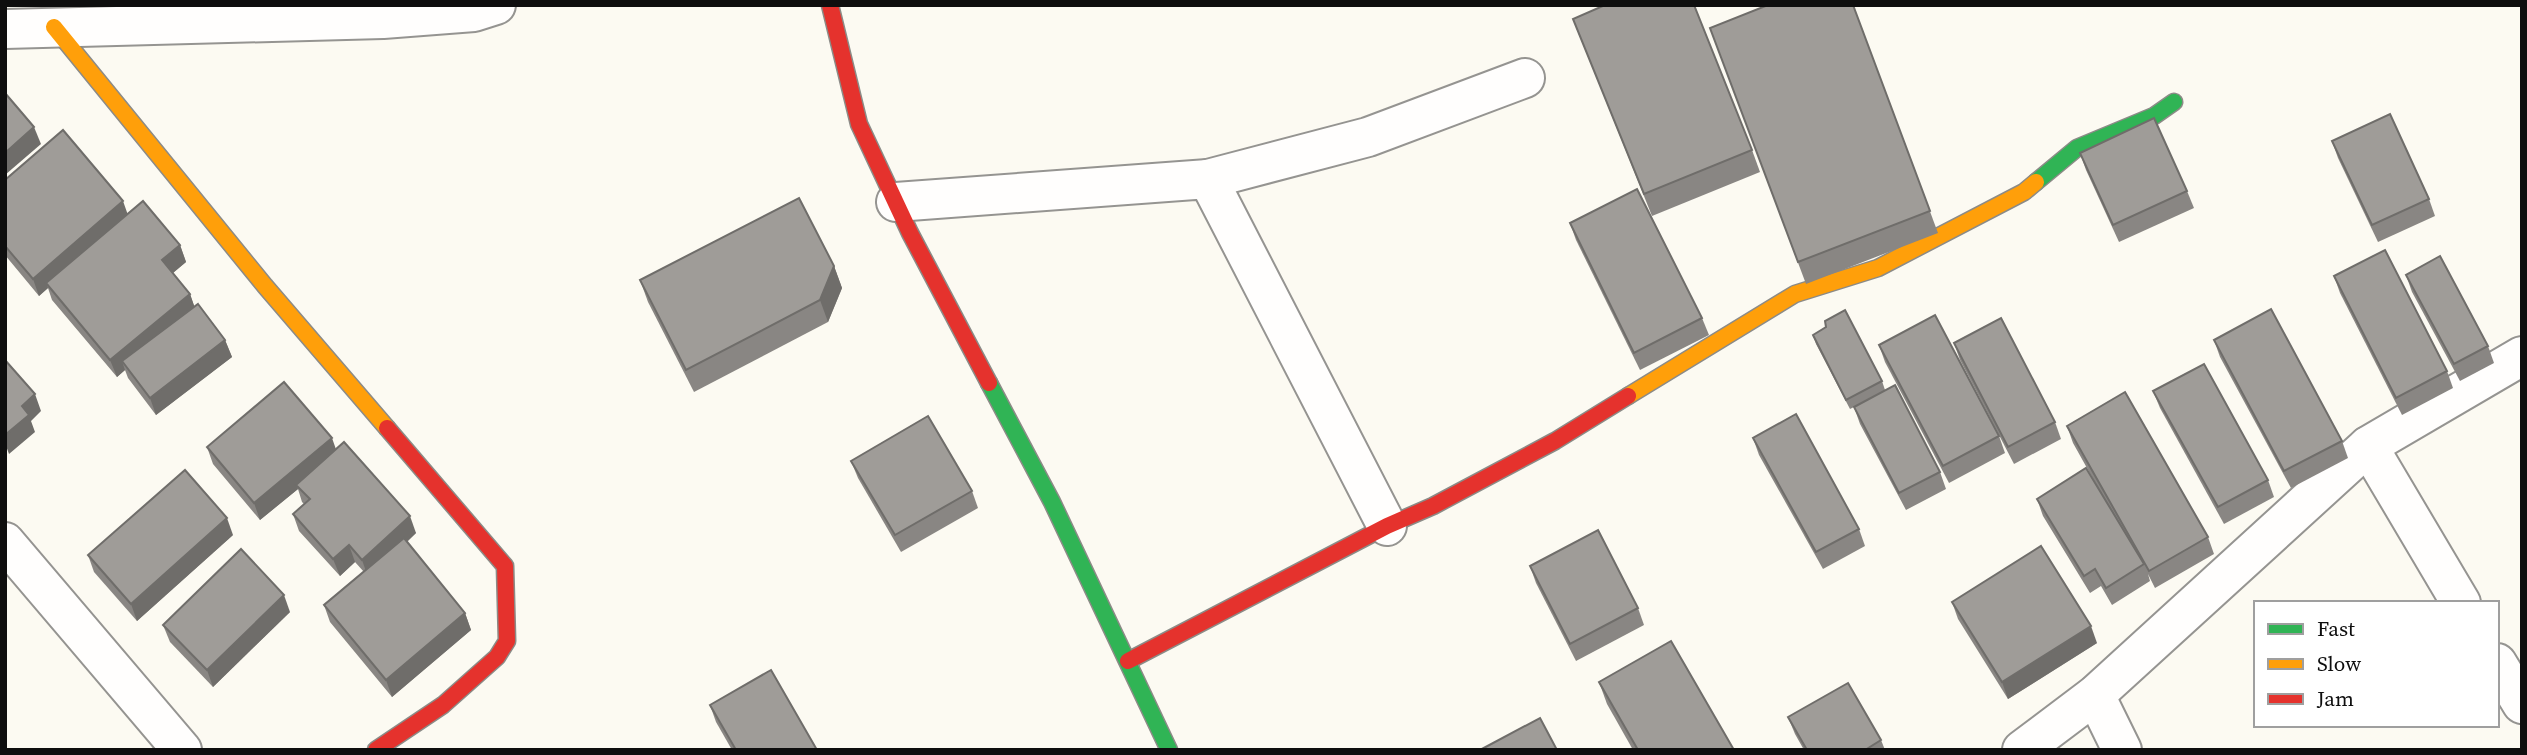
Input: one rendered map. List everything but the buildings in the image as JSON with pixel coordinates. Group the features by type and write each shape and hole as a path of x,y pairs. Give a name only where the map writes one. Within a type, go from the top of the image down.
{"street":[{"path":"5,29 383,19 474,12 496,5"},
{"path":"830,5 859,124 896,202 1052,502 1128,661 1157,746"},
{"path":"54,27 265,286 505,566 507,641 498,657 443,705 376,750"},
{"path":"896,202 1208,179 1368,137 1525,78"},
{"path":"1128,661 1387,526 1433,506 1596,417 1795,293 1878,268 2024,192 2077,148 2154,116 2174,102"},
{"path":"1208,179 1387,526"},
{"path":"2022,750 2095,695 2368,446 2522,356"},
{"path":"2368,446 2460,601"},
{"path":"10,558 182,750"},
{"path":"2499,666 2522,704"},
{"path":"2095,695 2122,750"}],"traffic: fast":[{"path":"2036,182 2077,148 2154,116 2174,102"},
{"path":"989,383 1052,502 1169,750"}],"traffic: slow":[{"path":"54,27 265,286 387,428"},
{"path":"1628,396 1795,294 1878,268 2024,192 2036,182"}],"traffic: jam":[{"path":"830,5 859,124 910,233 989,383"},
{"path":"1128,661 1387,526 1433,506 1555,441 1628,396"},
{"path":"376,750 443,705 497,657 507,641 505,566 387,428"}]}
